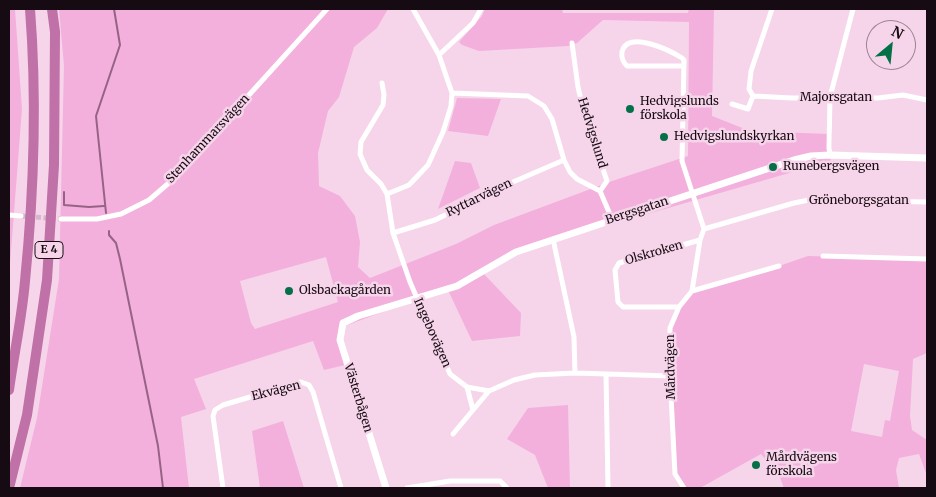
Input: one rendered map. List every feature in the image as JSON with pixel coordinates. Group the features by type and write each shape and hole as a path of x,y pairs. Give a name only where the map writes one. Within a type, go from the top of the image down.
{"highway":[{"name":"E 4","path":"9,390 25,283 34,168 30,9"},
{"name":"E 4","path":"9,488 27,415 47,280 54,165 55,32 52,9"}],"street":[{"name":"Stenhammarsvägen","path":"61,218 97,219 120,214 149,200 170,182 327,9"},
{"path":"387,194 408,185 428,165 443,132 451,106 452,93 439,55 413,9"},
{"path":"439,55 473,23 481,9"},
{"path":"732,104 748,109 753,96 749,89 750,71 772,9"},
{"path":"830,155 830,97 853,9"},
{"path":"684,66 627,66 621,54 628,43 638,42 654,44 682,58 684,66 682,161 704,229 700,240 692,291 779,266"},
{"name":"Hedvigslund","path":"572,43 584,117 607,180 600,191"},
{"name":"Ingebovägen","path":"382,83 383,105 361,142 360,154 367,170 381,184 387,194 393,233 418,299 450,374 467,387"},
{"path":"452,93 528,96 544,106 552,119 564,160 570,172 577,179 600,191 612,219"},
{"name":"Majorsgatan","path":"753,96 784,98 878,98 903,95 927,100"},
{"name":"Bergsgatan","path":"358,316 457,286 516,252 801,158 830,155 927,158"},
{"name":"Ryttarvägen","path":"393,233 435,220 506,185 564,160"},
{"name":"Gröneborgsgatan","path":"704,229 794,202 809,200 927,202"},
{"path":"9,215 21,216"},
{"path":"553,239 574,336 575,374"},
{"name":"Olskroken","path":"679,307 623,307 618,302 615,270 619,263 700,240"},
{"path":"823,256 927,259"},
{"name":"Mårdvägen","path":"684,488 675,474 670,376 670,328 679,307 692,291"},
{"name":"Västerbågen","path":"358,316 343,323 340,340 386,488"},
{"path":"453,434 489,391 514,380 528,377 575,374 670,376"},
{"path":"606,374 608,488"},
{"name":"Ekvägen","path":"223,488 213,416 215,410 222,405 301,382 309,385 313,392 341,488"},
{"path":"472,410 467,387 489,391"},
{"path":"406,488 436,486 450,481 500,481 507,488"}],"shaded area":[{"path":"9,9 15,9 22,109 9,277"},
{"path":"59,9 388,9 377,28 354,47 339,97 328,111 318,153 319,186 340,196 355,216 360,242 358,267 370,278 456,244 494,225 612,181 688,156 689,22 603,20 577,43 568,46 479,51 462,45 459,42 482,16 485,9 562,9 563,13 688,13 689,9 714,9 712,116 750,131 832,133 830,169 803,169 516,252 483,273 521,313 520,336 472,341 447,288 345,326 342,340 349,364 324,370 313,341 194,379 206,409 181,417 189,488 20,488 37,418 59,279 64,66","holes":["326,257 338,302 255,329 251,323 240,281"]},
{"path":"457,98 501,99 488,136 448,131"},
{"path":"455,161 471,163 480,188 438,209"},
{"path":"808,256 927,259 927,353 913,359 910,416 912,430 927,440 927,476 919,454 899,458 896,470 899,488 784,488 779,475 761,454 700,488 686,488 675,474 670,328 674,317 692,291","holes":["864,364 899,371 890,421 885,420 882,437 851,431"]},
{"path":"568,405 570,488 548,488 535,455 507,439 528,408"},
{"path":"283,421 304,488 260,488 252,431"}],"waterway":[{"path":"106,213 96,116 120,45 114,9"},
{"path":"64,192 64,205 104,206"},
{"path":"109,231 109,235 116,243 120,259 158,446 163,488"}],"tunnel":[{"path":"21,216 61,219"}],"place":[{"name":"Hedvigslunds förskola","path":"630,109"},
{"name":"Hedvigslundskyrkan","path":"664,137"},
{"name":"Runebergsvägen","path":"773,167"},
{"name":"Olsbackagården","path":"289,291"},
{"name":"Mårdvägens förskola","path":"756,465"}]}
